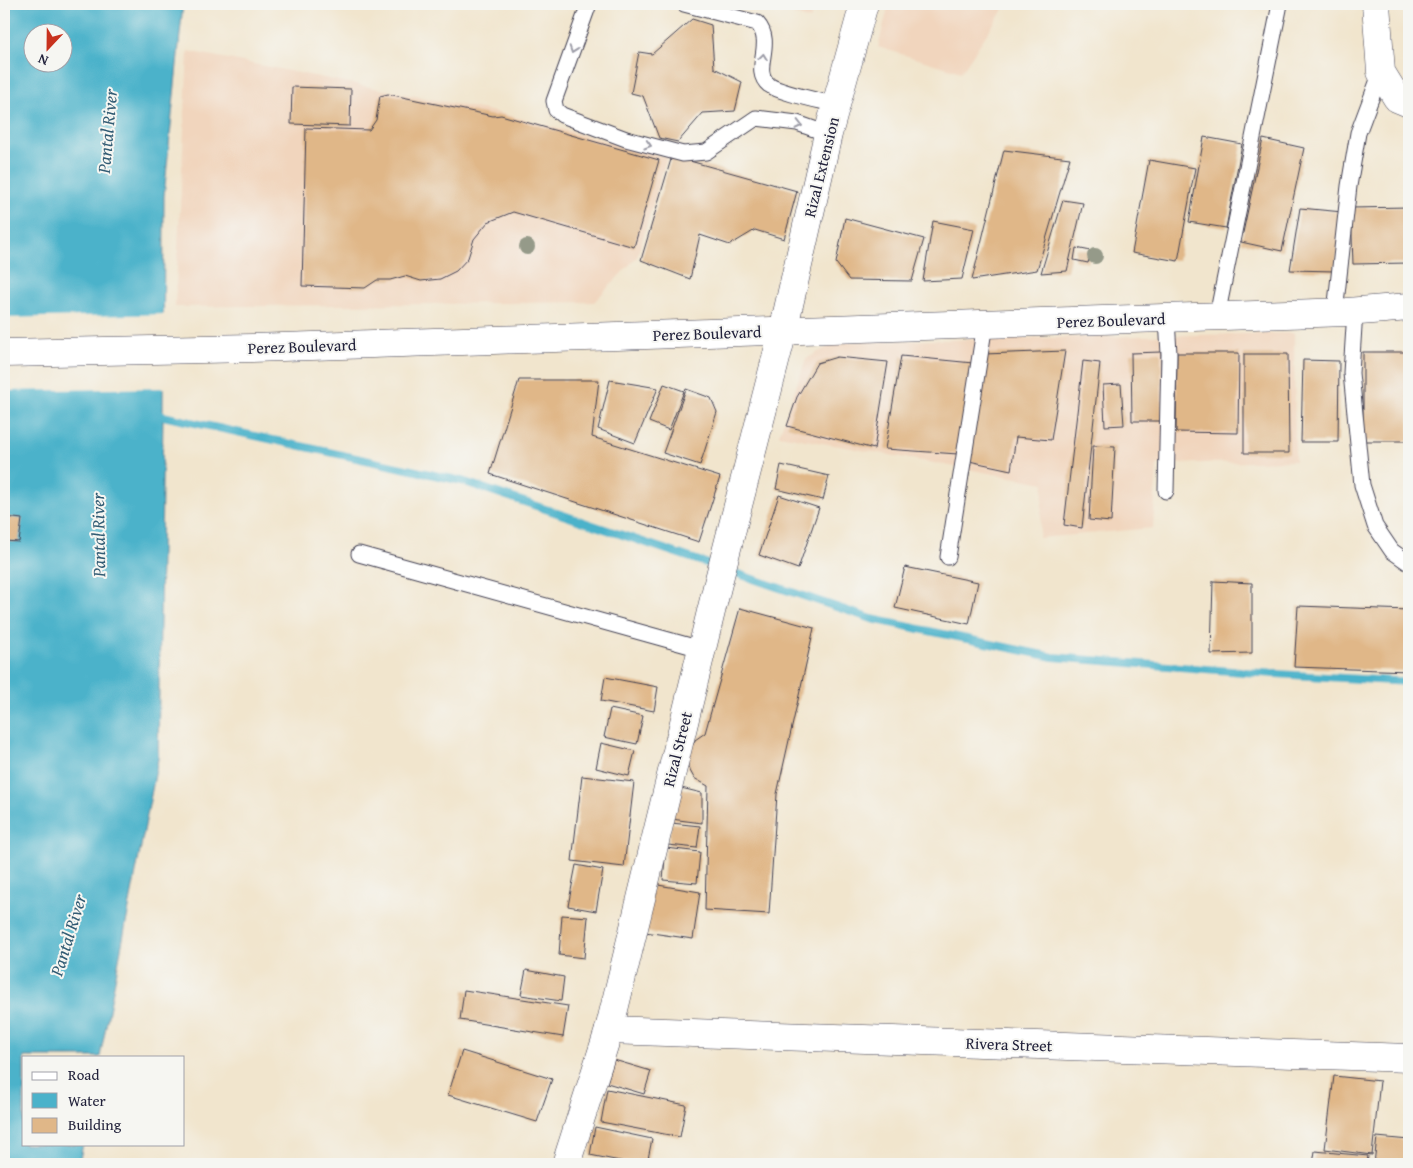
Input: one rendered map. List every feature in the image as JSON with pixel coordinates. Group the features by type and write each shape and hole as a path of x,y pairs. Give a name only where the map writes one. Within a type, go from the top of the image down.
{"street":[{"name":"Rizal Extension","path":"784,331 828,134 864,4"},
{"path":"1376,4 1381,72 1397,98 1409,103"},
{"name":"Perez Boulevard","path":"4,353 252,348 784,331 1345,312 1409,308"},
{"name":"Rizal Street","path":"566,1164 609,1030 716,587 784,331"},
{"name":"Rivera Street","path":"609,1030 1409,1058"}],"lane":[{"path":"589,4 554,102 556,110 562,116 626,139 684,154 706,152 756,118 797,123 828,134"},
{"path":"684,4 757,23 763,30 766,38 761,73 768,84 778,89 837,105"},
{"path":"1216,316 1280,4"},
{"path":"1381,72 1358,133 1349,186 1345,312 1362,485 1375,526 1392,551 1409,564"},
{"path":"1166,491 1169,354 1167,318"},
{"path":"948,557 985,324"},
{"path":"359,554 701,649"}],"shaded area":[{"path":"765,4 815,4 810,20"},
{"path":"889,4 1007,4 961,72 878,47"},
{"path":"188,51 495,112 667,157 637,257 594,302 175,307"},
{"path":"1294,333 1295,461 1157,464 1153,528 1039,538 1044,483 779,435 806,359 837,342"}],"water":[{"name":"Pantal River","path":"11,4 183,4 164,196 158,759 100,1056 22,1056 22,1146 83,1146 79,1164 4,1164 4,537 7,499 4,489 4,75"}],"pier":[{"path":"166,314 166,388 4,391 4,318"}],"building":[{"path":"692,19 711,25 714,68 742,82 735,111 703,113 678,142 659,138 643,96 631,93 639,52 652,54"},
{"path":"292,87 351,89 350,126 291,124"},
{"path":"388,94 493,116 501,115 659,160 634,247 513,212 488,222 474,239 468,258 456,271 440,279 421,281 405,276 390,280 377,280 365,288 302,286 306,128 369,130 376,120 380,96"},
{"path":"1204,137 1242,144 1226,228 1189,222"},
{"path":"1263,139 1304,148 1282,251 1241,242"},
{"path":"1004,150 1070,158 1037,270 972,280"},
{"path":"672,156 797,191 784,239 755,230 730,245 700,235 690,279 641,260"},
{"path":"1149,160 1195,168 1178,261 1132,253"},
{"path":"1063,200 1083,203 1067,271 1041,273"},
{"path":"1409,207 1409,263 1353,264 1351,208"},
{"path":"1300,208 1343,212 1335,271 1290,270"},
{"path":"845,218 924,239 912,281 849,280 836,263"},
{"path":"933,221 974,229 962,279 923,281"},
{"path":"1076,248 1091,251 1088,263 1074,260"},
{"path":"1065,351 1051,440 1016,437 1011,470 969,461 984,354"},
{"path":"1161,352 1162,421 1132,421 1131,353"},
{"path":"1363,352 1409,352 1409,441 1363,441"},
{"path":"1177,353 1239,353 1238,433 1176,432"},
{"path":"1244,354 1288,354 1289,453 1244,453"},
{"path":"901,356 973,363 958,454 885,449"},
{"path":"837,357 888,362 874,449 787,426 797,397 817,363"},
{"path":"1303,360 1339,361 1338,442 1301,442"},
{"path":"1083,361 1100,363 1082,528 1064,525"},
{"path":"519,380 599,380 592,437 720,477 699,542 490,474"},
{"path":"610,380 658,388 635,443 598,429"},
{"path":"664,384 684,391 669,430 649,422"},
{"path":"1121,384 1124,425 1105,426 1103,385"},
{"path":"686,389 711,398 717,412 700,465 663,453"},
{"path":"1093,446 1115,447 1111,522 1089,520"},
{"path":"781,465 829,476 823,500 776,489"},
{"path":"4,490 7,499 6,517 22,519 19,542 4,541"},
{"path":"779,495 819,508 798,569 759,555"},
{"path":"905,567 978,582 969,624 895,608"},
{"path":"1213,581 1252,583 1252,653 1211,654"},
{"path":"1298,606 1409,610 1409,671 1294,667"},
{"path":"740,608 814,628 777,794 769,914 705,910 708,786 694,778 688,767 688,755 695,740 705,733"},
{"path":"605,677 658,687 654,711 601,701"},
{"path":"610,709 643,716 637,744 604,737"},
{"path":"601,743 635,751 629,776 596,768"},
{"path":"582,776 634,782 624,867 572,861"},
{"path":"681,788 702,793 702,823 671,819"},
{"path":"671,823 700,826 697,848 668,845"},
{"path":"666,848 700,852 697,883 663,880"},
{"path":"576,865 603,870 596,911 568,906"},
{"path":"652,884 700,892 693,939 645,932"},
{"path":"562,915 588,917 584,958 559,955"},
{"path":"526,970 564,977 561,1001 521,995"},
{"path":"464,990 568,1006 563,1037 460,1020"},
{"path":"462,1051 552,1079 537,1122 448,1095"},
{"path":"614,1060 651,1071 644,1094 607,1083"},
{"path":"1334,1076 1380,1081 1372,1155 1325,1149"},
{"path":"607,1089 686,1105 680,1137 601,1122"},
{"path":"595,1127 652,1139 647,1164 635,1164 590,1155"},
{"path":"1377,1137 1409,1140 1409,1164 1374,1164"},
{"path":"1315,1151 1368,1156 1367,1164 1313,1164"}],"waterway":[{"path":"155,410 163,416 462,481 872,619 1053,657 1244,672 1409,682"}]}
